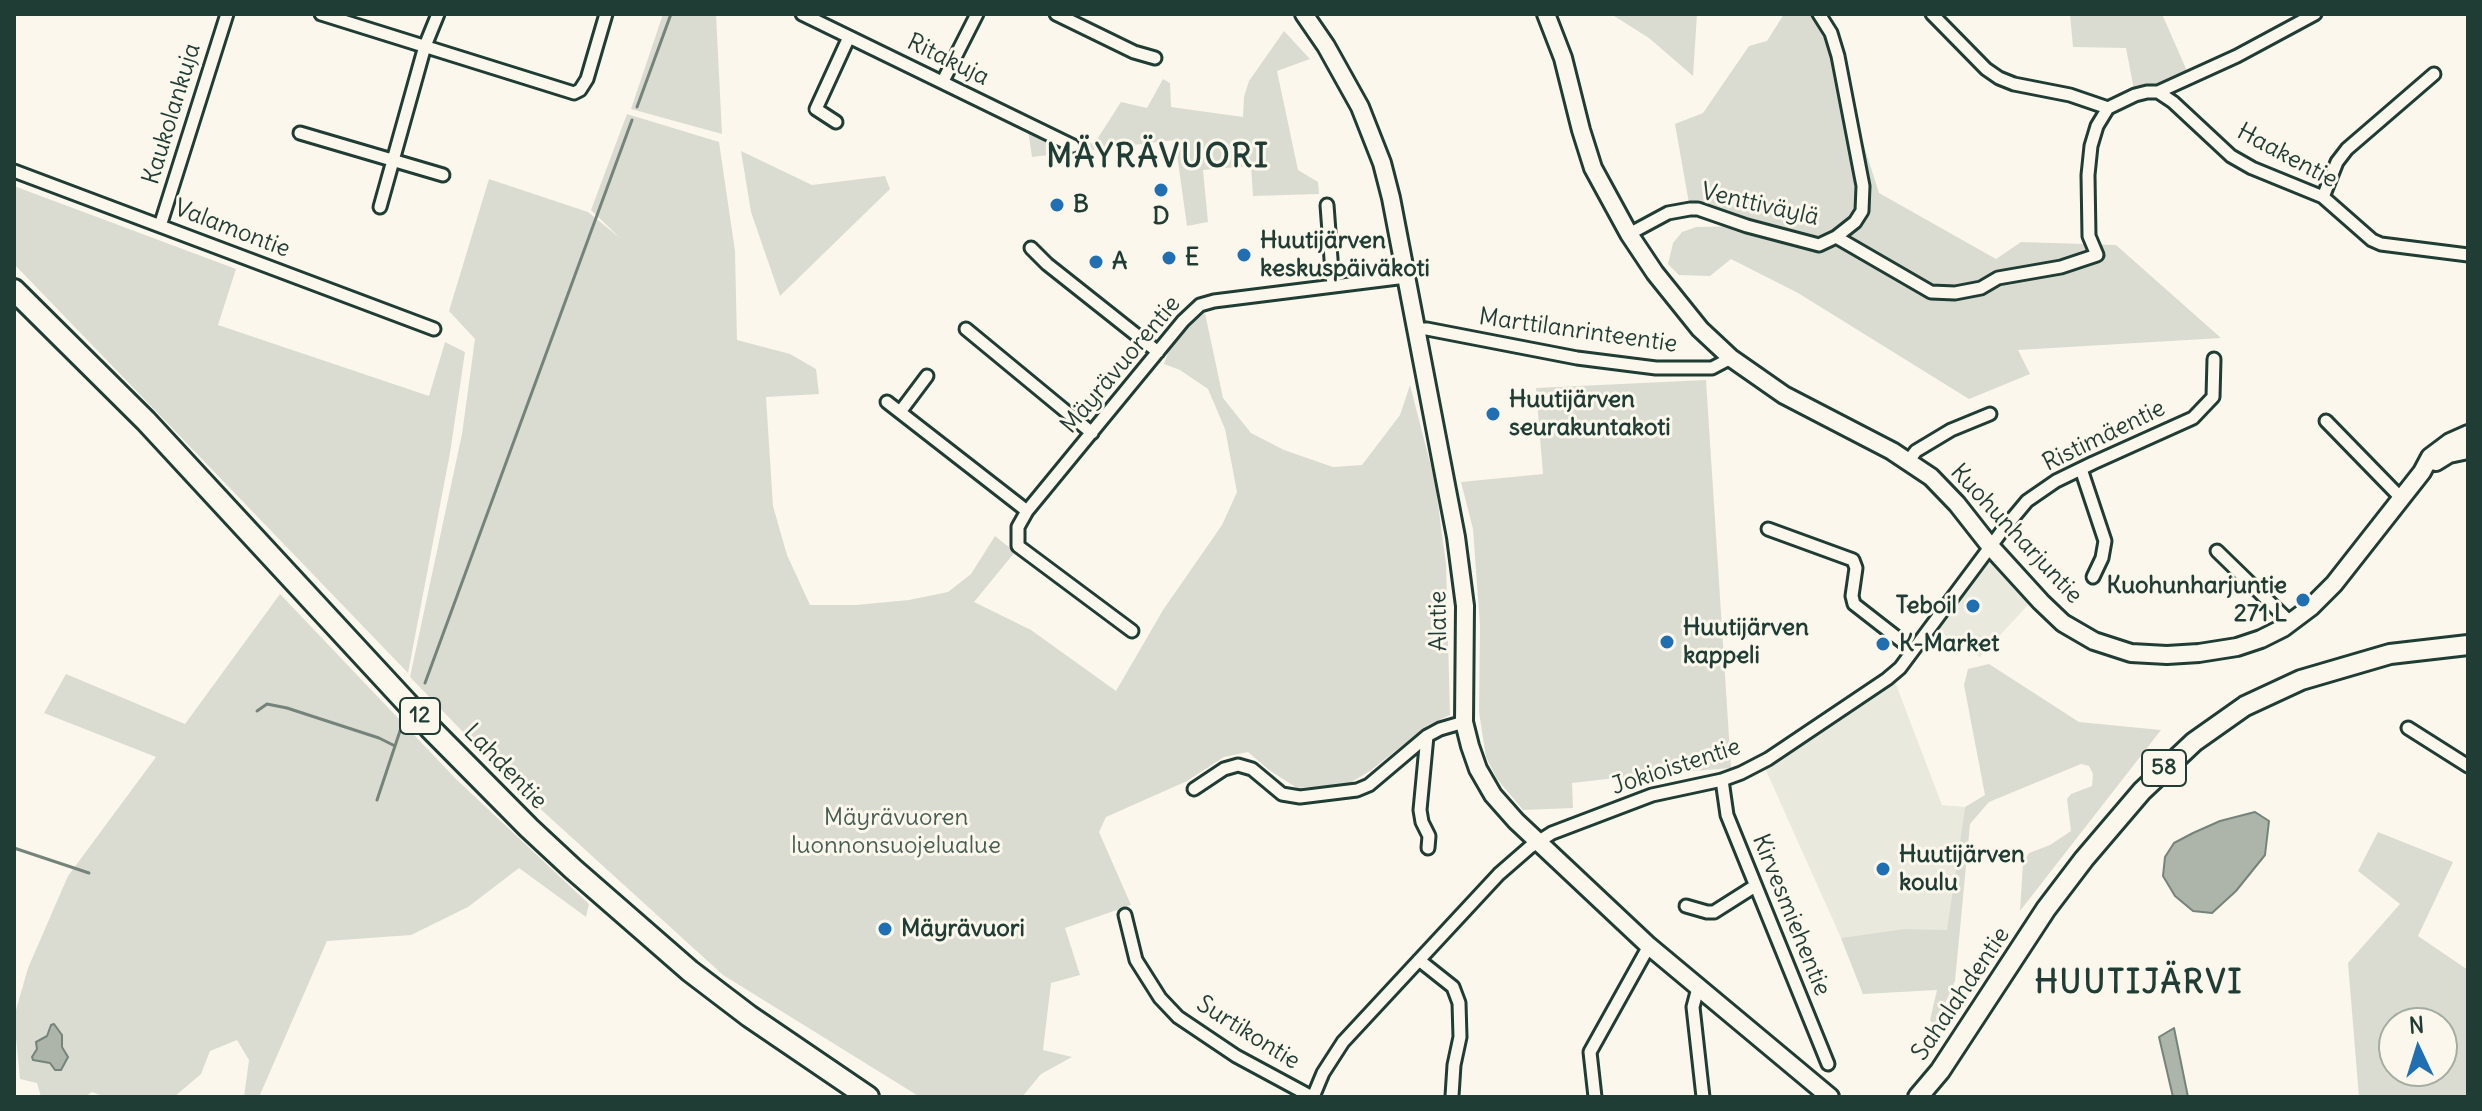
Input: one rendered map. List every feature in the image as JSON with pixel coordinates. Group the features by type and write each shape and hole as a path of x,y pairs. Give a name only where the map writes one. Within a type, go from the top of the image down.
{"highway":[{"name":"Lahdentie","path":"14,290 146,421 430,728 529,828 690,971 761,1025 868,1097"}],"main road":[{"name":"Alatie","path":"1304,14 1360,107 1391,198 1463,579 1466,633 1464,722 1478,769 1493,795 1516,821 1649,946 1830,1097"},
{"name":"Kuohunharjuntie","path":"1546,14 1563,58 1593,168 1629,234 1655,273 1700,329 1731,358 1784,395 1909,460 1946,492 2041,602 2063,623 2094,641 2131,653 2199,653 2237,647 2261,639 2291,623 2334,584 2422,472 2430,457 2468,434"},
{"name":"Kuohunharjuntie","path":"2422,472 2449,454 2468,450"},
{"name":"Sahalahdentie","path":"1918,1097 1940,1071 2046,909 2084,859 2142,791 2194,742 2245,706 2301,680 2390,654 2468,645"}],"street":[{"name":"Kaukolankuja","path":"160,226 227,14"},
{"path":"321,14 574,93 587,79 606,14"},
{"path":"380,207 425,46 438,14"},
{"name":"Ritakuja","path":"802,14 1073,146"},
{"path":"943,81 977,14"},
{"path":"1056,14 1134,52 1155,58"},
{"name":"Venttiväylä","path":"1629,234 1668,213 1698,209 1819,245 1836,237 1855,222 1862,211 1863,186 1838,56 1831,33 1819,14"},
{"path":"1932,14 1986,69 1999,78 2070,95 2108,108"},
{"path":"1836,237 1931,292 1943,293 1981,288 1998,278 2061,267 2097,255 2089,236 2088,175 2091,146 2097,126 2108,108 2135,95 2158,92 2237,56 2315,14"},
{"path":"836,122 816,109 849,37"},
{"path":"2323,197 2337,162 2347,149 2434,74"},
{"name":"Haakentie","path":"2158,92 2231,156 2252,168 2323,197 2372,240 2381,244 2468,255"},
{"path":"300,133 443,175"},
{"name":"Valamontie","path":"14,171 434,329"},
{"path":"1327,205 1333,286"},
{"path":"1031,248 1158,352"},
{"name":"Mäyrävuorentie","path":"1132,631 1018,546 1018,527 1027,511 1183,321 1200,305 1406,277"},
{"path":"966,329 1092,433"},
{"name":"Marttilanrinteentie","path":"1417,329 1577,358 1656,368 1712,368 1731,358"},
{"name":"Ristimäentie","path":"1990,546 2027,501 2056,481 2193,418 2213,397 2214,359"},
{"path":"900,412 927,376"},
{"path":"887,402 1027,511"},
{"path":"1909,460 1916,451 1951,430 1990,414"},
{"path":"2326,421 2401,498"},
{"path":"2081,469 2105,541 2102,558 2093,577"},
{"path":"1768,529 1853,560 1856,568 1852,596 1854,604 1913,650"},
{"name":"Jokioistentie","path":"1313,1097 1323,1073 1343,1042 1499,874 1552,833 1652,795 1722,780 1768,759 1900,668 1990,546"},
{"path":"2217,551 2291,623"},
{"path":"1194,789 1224,769 1238,765 1252,769 1282,794 1300,797 1357,790 1369,785 1427,736 1464,722"},
{"path":"2408,728 2468,766"},
{"path":"1427,736 1420,810 1429,836 1428,848"},
{"name":"Kirvesmiehentie","path":"1722,780 1727,815 1828,1064"},
{"path":"1686,906 1714,912 1755,886"},
{"name":"Surtikontie","path":"1125,915 1136,960 1160,998 1178,1017 1236,1056 1313,1097"},
{"path":"1595,1097 1590,1052 1649,946"},
{"path":"1419,960 1453,987 1459,1003 1460,1037 1452,1096"},
{"path":"1698,988 1693,1007 1703,1097"}],"shaded area":[{"path":"1994,541 2038,594 1980,657 1928,624"},
{"name":"Huutijärven koulu","path":"1894,679 1942,805 1965,807 1942,968 1863,994 1764,766"},
{"path":"2255,812 2269,821 2265,855 2236,891 2212,913 2193,911 2175,896 2163,876 2165,857 2174,843 2193,833 2220,821"},
{"path":"54,1024 62,1035 62,1047 68,1057 61,1070 55,1070 50,1063 33,1060 32,1057 37,1049 36,1042 47,1036"},
{"path":"2174,1028 2188,1097 2173,1097 2159,1037"}],"green space":[{"path":"663,14 716,14 722,134 631,109"},
{"path":"1611,14 1697,14 1693,76 1649,38"},
{"path":"1784,14 1819,14 1879,193 1996,259 2021,242 2116,245 2221,338 2018,350 2030,374 1969,399 1798,293 1731,259 1710,276 1679,275 1668,264 1673,243 1682,232 1696,227 1744,226 1690,209 1675,124 1703,113 1749,46 1767,41"},
{"path":"2070,14 2162,14 2190,78 2135,95 2126,48 2073,47"},
{"path":"1284,31 1310,59 1277,71 1298,170 1318,182 1319,194 1253,196 1251,166 1203,170 1208,222 1187,226 1175,140 1032,157 1028,130 1094,144 1121,102 1147,108 1163,79 1170,83 1171,107 1243,117 1249,81"},
{"name":"Mäyrävuoren luonnonsuojelualue","path":"627,114 719,142 735,251 737,340 790,354 816,369 819,394 766,397 773,506 787,555 810,605 856,605 909,600 948,592 971,574 995,536 1015,552 974,602 1031,630 1116,691 1163,610 1222,525 1237,492 1225,429 1208,389 1180,370 1164,364 1184,331 1205,313 1223,398 1251,433 1284,450 1333,467 1362,465 1400,415 1410,385 1435,482 1446,564 1450,715 1428,725 1370,771 1348,784 1297,788 1248,752 1224,757 1187,781 1106,817 1099,832 1131,905 1065,928 1080,975 1051,983 1043,1050 1072,1057 1041,1074 1022,1097 920,1097 723,975 514,785 410,677 462,434 475,339 449,311 489,179 588,212 620,238 591,210"},
{"path":"741,151 812,185 885,176 890,189 780,296 751,212"},
{"path":"14,186 236,269 218,325 429,396 445,342 465,352 450,453 408,673 14,264"},
{"path":"1706,380 1731,768 1655,774 1643,771 1633,776 1572,783 1573,808 1523,810 1497,779 1486,757 1479,712 1480,626 1473,529 1461,482 1543,474 1536,388"},
{"path":"280,594 457,780 589,904 586,917 519,868 468,907 411,935 327,941 259,1097 244,1097 249,1060 237,1040 210,1051 201,1074 174,1097 105,1097 92,1092 85,1097 41,1097 37,1083 20,1079 14,1017 28,968 68,876 156,757 44,713 66,674 185,724"},
{"path":"1989,664 2079,722 2161,730 2020,911 2023,863 2029,853 2050,845 2071,831 2067,799 2071,794 2092,786 2093,774 2089,766 2081,764 1989,802 1970,824 1955,981 1935,1027 1930,1020 1937,990 1863,994 1841,938 1905,929 1947,930 1965,807 1985,795 1964,685 1968,669"},
{"path":"2378,832 2453,862 2418,936 2468,970 2468,1097 2359,1097 2348,963 2400,904 2358,871"}],"waterway":[{"path":"637,107 671,14"},
{"path":"425,683 632,120"},
{"path":"257,711 267,704 287,708 395,746 377,800"},
{"path":"395,746 404,719"},
{"path":"14,848 89,873"}],"place":[{"name":"D","path":"1161,190"},
{"name":"B","path":"1057,205"},
{"name":"Huutijärven keskuspäiväkoti","path":"1244,255"},
{"name":"E","path":"1169,258"},
{"name":"A","path":"1096,262"},
{"name":"Huutijärven seurakuntakoti","path":"1493,414"},
{"name":"Kuohunharjuntie 271 L","path":"2303,600"},
{"name":"Teboil","path":"1973,606"},
{"name":"Huutijärven kappeli","path":"1667,642"},
{"name":"K-Market","path":"1883,644"},
{"name":"Huutijärven koulu","path":"1883,869"},
{"name":"Mäyrävuori","path":"885,929"}],"district":[{"name":"MÄYRÄVUORI","path":"1158,158"},
{"name":"HUUTIJÄRVI","path":"2139,984"}]}
